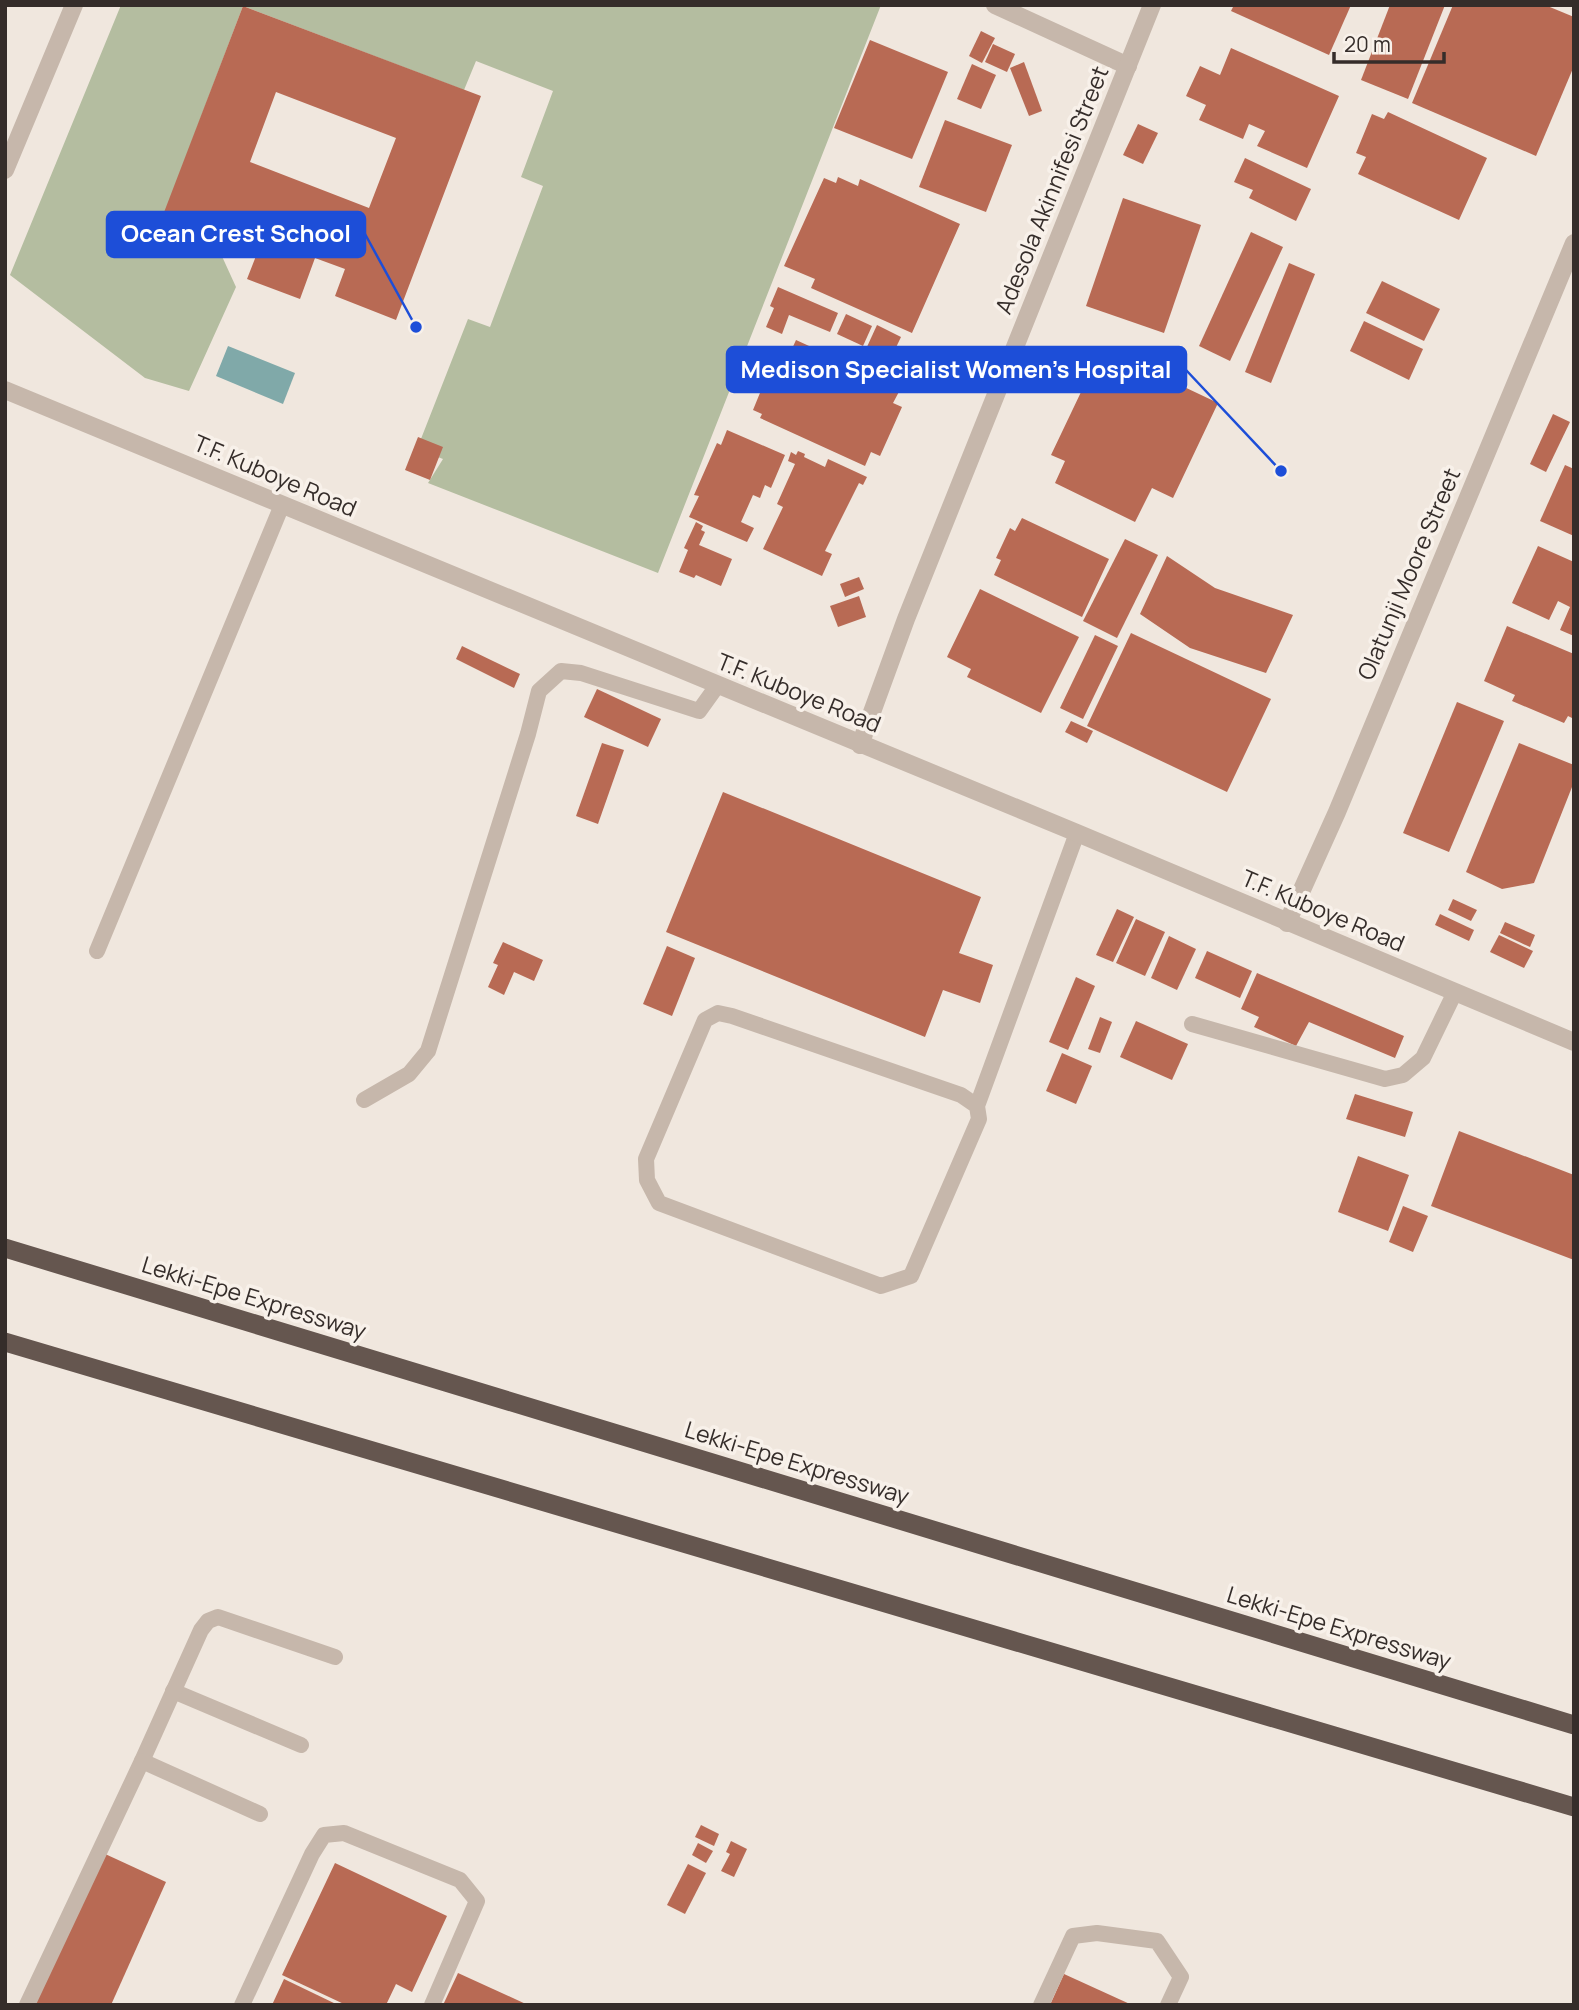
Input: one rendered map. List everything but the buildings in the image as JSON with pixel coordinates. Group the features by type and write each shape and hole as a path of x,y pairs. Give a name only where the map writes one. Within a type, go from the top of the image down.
{"highway":[{"name":"Lekki-Epe Expressway","path":"5,1248 1574,1725"},
{"path":"5,1342 1574,1807"}],"street":[{"path":"5,170 74,5"},
{"path":"995,5 1128,66"},
{"name":"Adesola Akinnifesi Street","path":"860,745 906,619 1152,5"},
{"name":"Olatunji Moore Street","path":"1287,923 1337,812 1574,243"},
{"name":"T.F. Kuboye Road","path":"5,390 1077,833 1574,1042"}],"lane":[{"path":"97,951 282,505"},
{"path":"364,1100 409,1074 428,1051 528,734 539,691 561,671 581,673 699,711 717,686"},
{"path":"977,1107 961,1095 718,1013 705,1020 694,1045 646,1159 647,1180 659,1203 881,1286 911,1276 979,1119 977,1107 1077,833"},
{"path":"1192,1024 1385,1079 1403,1075 1423,1058 1455,992"},
{"path":"27,2005 201,1630 208,1621 218,1617 335,1657"},
{"path":"173,1691 301,1745"},
{"path":"142,1761 260,1814"},
{"path":"242,2005 312,1854 324,1835 344,1833 460,1881 477,1901 432,2005"},
{"path":"1041,2005 1073,1936 1097,1933 1157,1941 1181,1977 1168,2005"}],"green space":[{"path":"121,5 881,5 658,573 428,483 443,459 417,449 468,319 490,327 543,186 521,177 553,91 476,61 464,90 243,6 159,228 220,252 236,287 189,391 145,378 10,275"}],"water":[{"path":"228,346 295,373 283,404 216,376"}],"place":[{"name":"Ocean Crest School","path":"416,327"},
{"name":"Medison Specialist Women's Hospital","path":"1281,471"}]}
